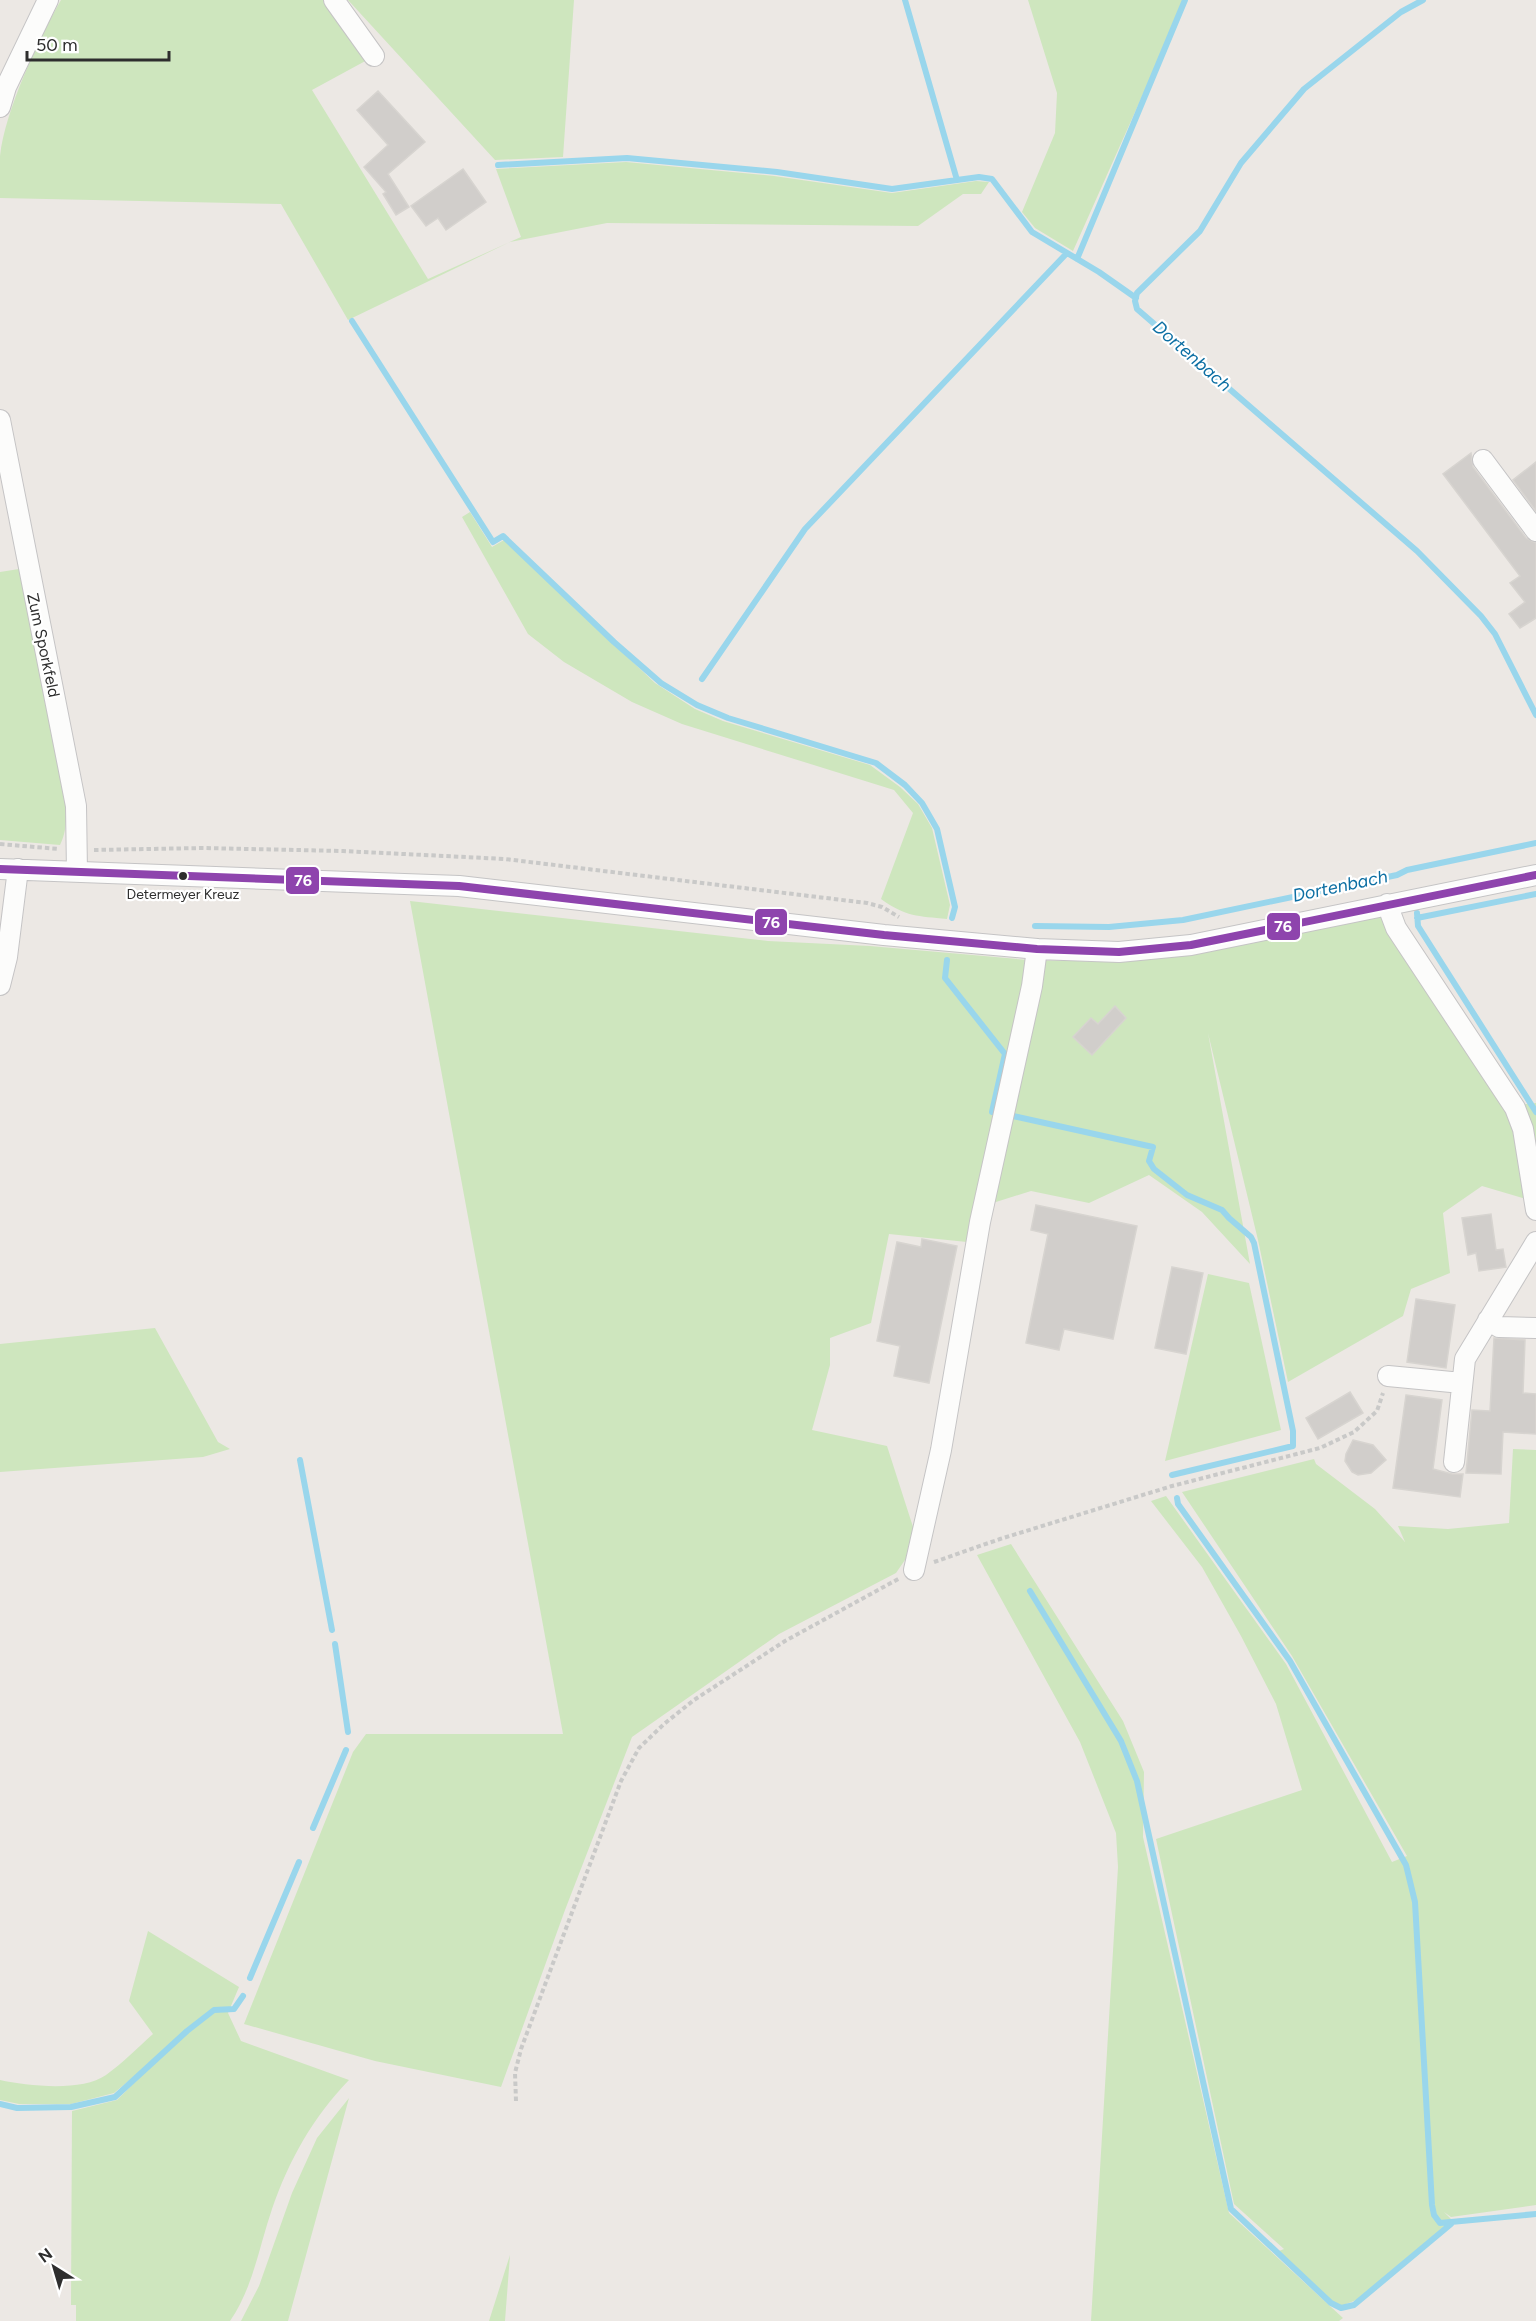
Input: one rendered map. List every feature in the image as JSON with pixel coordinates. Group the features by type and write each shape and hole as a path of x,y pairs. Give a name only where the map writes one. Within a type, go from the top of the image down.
{"street":[{"path":"0,107 11,76 48,0"},
{"path":"334,0 374,56"},
{"name":"Zum Sporkfeld","path":"0,420 76,806 77,872"},
{"path":"1484,460 1536,531"},
{"path":"0,985 7,957 9,869 459,886 884,935 1037,949 1119,952 1191,945 1536,875"},
{"path":"1387,904 1396,928 1515,1108 1523,1129 1536,1210"},
{"path":"914,1570 940,1450 980,1222 1032,986 1037,949"},
{"path":"1455,1462 1465,1359 1536,1242"},
{"path":"1488,1320 1499,1327 1536,1328"},
{"path":"1388,1376 1462,1383"}],"path":[{"path":"0,844 76,850 203,848 343,851 505,859 867,903 882,907 905,921"},
{"path":"516,2101 515,2073 521,2049 621,1781 639,1748 664,1724 704,1694 785,1641 914,1570 1000,1539 1160,1490 1320,1448 1354,1432 1377,1411 1388,1376"}],"green space":[{"path":"61,0 329,0 369,59 312,90 428,279 521,237 496,169 626,162 774,176 892,193 976,181 989,182 981,194 963,194 918,226 607,223 510,242 348,320 281,204 0,198 0,156 8,118 33,55"},
{"path":"348,0 574,0 563,157 495,160"},
{"path":"1028,0 1185,0 1073,251 1035,228 1022,212 1055,133 1057,93"},
{"path":"470,512 492,547 504,540 655,683 695,709 723,721 870,765 900,787 918,804 932,828 950,905 947,919 905,912 881,899 913,813 894,790 682,724 632,702 564,662 528,634 462,517"},
{"path":"19,569 63,782 66,822 60,845 0,840 0,572"},
{"path":"410,901 768,941 870,946 1028,960 1120,962 1193,954 1381,915 1504,1106 1536,1103 1536,1202 1482,1186 1443,1213 1450,1273 1411,1289 1403,1316 1288,1382 1258,1240 1208,1033 1250,1264 1202,1212 1149,1175 1089,1203 1031,1191 977,1208 967,1242 889,1234 871,1323 830,1338 830,1365 812,1430 887,1446 914,1530 907,1557 896,1573 779,1634 632,1737 565,1910 501,2087 375,2061 244,2024 353,1752 366,1734 563,1734"},
{"path":"1208,1274 1249,1283 1281,1430 1165,1461"},
{"path":"155,1328 218,1442 230,1449 203,1457 0,1472 0,1344"},
{"path":"1513,1449 1536,1450 1536,2205 1451,2217 1444,2212 1452,2220 1359,2299 1341,2306 1331,2301 1279,2251 1284,2249 1234,2204 1156,1839 1302,1790 1276,1704 1241,1636 1202,1567 1151,1501 1166,1496 1286,1664 1392,1862 1407,1856 1292,1656 1182,1492 1314,1459 1316,1464 1375,1509 1405,1542 1398,1526 1448,1529 1509,1523"},
{"path":"1011,1544 1123,1721 1144,1772 1143,1837 1229,2213 1343,2318 1339,2321 1091,2321 1118,1867 1116,1833 1080,1742 977,1555"},
{"path":"148,1931 239,1987 228,2013 241,2041 349,2080 313,2124 294,2156 272,2209 250,2281 230,2321 76,2321 76,2305 71,2305 72,2111 117,2100 174,2043 114,2093 71,2104 19,2104 0,2100 0,2080 25,2084 69,2086 96,2080 118,2066 153,2034 129,2001"},
{"path":"349,2098 288,2321 241,2321 259,2286 292,2193 317,2138"},
{"path":"510,2255 505,2321 489,2321"}],"building":[{"path":"378,91 425,142 388,174 409,207 396,215 383,194 386,192 364,167 388,145 357,110"},
{"path":"463,169 486,202 446,230 438,218 426,226 411,206"},
{"path":"1471,453 1473,467 1526,538 1536,543 1536,618 1520,628 1509,614 1525,602 1510,583 1520,576 1443,474"},
{"path":"1536,462 1536,511 1513,480"},
{"path":"1115,1006 1126,1018 1092,1055 1073,1037 1091,1018 1098,1024"},
{"path":"1036,1205 1137,1226 1113,1339 1064,1329 1059,1350 1026,1343 1048,1234 1031,1230"},
{"path":"1491,1214 1496,1250 1503,1249 1506,1267 1479,1271 1476,1253 1468,1255 1462,1218"},
{"path":"922,1239 957,1246 929,1383 894,1376 900,1346 877,1341 897,1242 921,1247"},
{"path":"1172,1267 1203,1273 1186,1354 1155,1348"},
{"path":"1416,1299 1455,1305 1446,1368 1407,1362"},
{"path":"1494,1338 1525,1340 1523,1393 1536,1394 1536,1434 1503,1432 1501,1474 1466,1473 1472,1410 1490,1411"},
{"path":"1350,1392 1363,1413 1318,1439 1306,1418"},
{"path":"1406,1395 1442,1400 1433,1469 1452,1474 1463,1474 1460,1497 1393,1488"},
{"path":"1353,1440 1373,1445 1386,1460 1371,1473 1358,1475 1352,1472 1345,1461"}],"waterway":[{"path":"905,0 957,180 979,177 992,179 1032,232 1099,272 1136,298"},
{"path":"1077,259 1185,0"},
{"name":"Dortenbach","path":"1423,0 1401,12 1304,89 1241,163 1200,231 1137,293 1135,301 1137,309 1417,551 1481,616 1495,634 1536,715"},
{"path":"498,165 627,158 777,172 892,189 957,180"},
{"path":"702,679 805,529 1067,253"},
{"path":"352,321 493,542 503,536 614,642 661,683 697,705 728,718 876,763 905,785 922,803 937,829 955,907 952,918"},
{"name":"Dortenbach","path":"1035,926 1109,927 1183,920 1536,843"},
{"path":"1417,918 1536,894"},
{"path":"1417,913 1418,926 1536,1112"},
{"path":"947,960 945,978 1005,1054 992,1112 996,1112"},
{"path":"1013,1116 1153,1147 1149,1161 1154,1169 1187,1195 1222,1210 1251,1237 1254,1243 1293,1431 1293,1446 1172,1475"},
{"path":"300,1460 332,1630"},
{"path":"1177,1498 1178,1504 1290,1661 1406,1865 1415,1902 1434,2215 1440,2223 1536,2214"},
{"path":"1030,1591 1121,1741 1137,1781 1231,2209 1331,2303 1341,2308 1354,2305 1451,2224"},
{"path":"335,1644 348,1732"},
{"path":"313,1828 346,1750"},
{"path":"250,1978 299,1862"},
{"path":"0,2104 17,2108 71,2107 115,2097 187,2031 214,2010 234,2009 243,1996"}],"transit line":[{"name":"76","path":"0,869 459,886 884,935 1037,949 1119,952 1191,945 1536,875"}],"place":[{"name":"Determeyer Kreuz","path":"183,876"}]}
